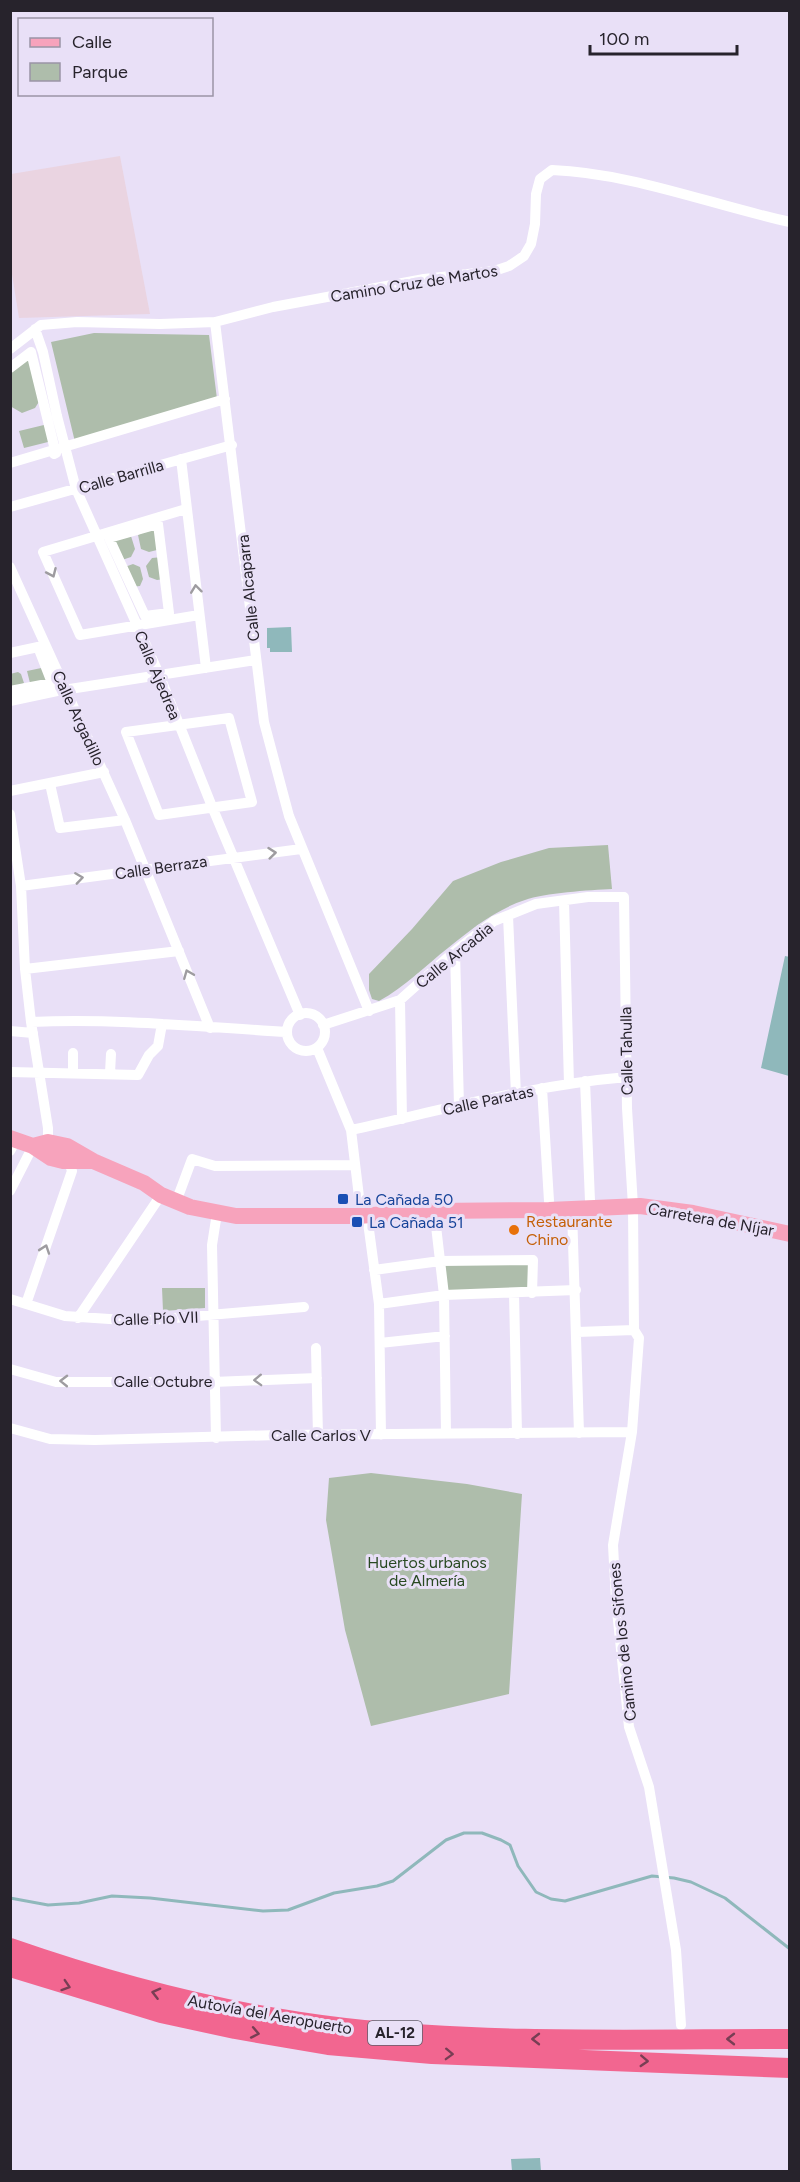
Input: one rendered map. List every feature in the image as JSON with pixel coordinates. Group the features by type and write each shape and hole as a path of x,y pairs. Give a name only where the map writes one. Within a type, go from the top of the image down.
{"highway":[{"name":"Autovía del Aeropuerto","path":"10,1948 72,1969 160,1994 266,2016 343,2028 486,2038 789,2039"},
{"name":"Autovía del Aeropuerto","path":"10,1967 79,1990 161,2013 235,2029 328,2044 432,2054 789,2068"}],"main road":[{"path":"12,1143 43,1146"},
{"name":"Carretera de Níjar","path":"43,1146 51,1158 72,1157 93,1161 144,1183 161,1195 190,1207 217,1213 256,1217 549,1201 590,1201 617,1202 693,1213 789,1234"},
{"name":"Carretera de Níjar","path":"144,1183 219,1205 240,1208 572,1210 616,1209 633,1206"}],"street":[{"name":"Camino Cruz de Martos","path":"35,329 41,326 77,322 160,324 215,321 273,307 424,279 494,271 509,266 524,256 531,244 535,224 536,194 540,179 552,170 573,171 654,187 789,222"},
{"name":"Calle Alcaparra","path":"215,321 232,445 264,722 289,816 369,1011"},
{"path":"10,349 35,329"},
{"name":"Calle Ajedrea","path":"35,329 43,352 60,448 159,675 300,1015"},
{"path":"10,368 31,352 60,448"},
{"path":"10,465 225,399"},
{"name":"Calle Barrilla","path":"10,507 232,445"},
{"path":"181,459 206,668"},
{"path":"186,509 43,552 80,635 199,615"},
{"path":"158,524 169,613 145,616 109,538 158,524"},
{"name":"Calle Argadillo","path":"10,567 104,772 210,1028"},
{"path":"10,653 38,647 52,683 10,691"},
{"path":"10,701 65,690 256,660"},
{"path":"229,718 252,802 213,809 159,815 126,732 229,718"},
{"path":"10,791 104,772"},
{"path":"50,784 60,828 124,820"},
{"path":"10,814 15,874 21,886 25,969 32,1028 48,1128 43,1146 10,1191"},
{"name":"Calle Berraza","path":"21,886 301,849"},
{"name":"Calle Arcadia","path":"323,1025 400,1000 454,951 494,921 536,904 588,897 624,897"},
{"name":"Calle Tahulla","path":"624,897 627,1077 633,1206 634,1330"},
{"path":"564,901 569,1084"},
{"path":"508,916 516,1094"},
{"path":"25,969 179,951"},
{"path":"454,951 459,1106"},
{"path":"400,1000 402,1119"},
{"path":"311,1014 321,1020 323,1025 324,1038 317,1048 311,1051 297,1049 288,1039 287,1032 291,1021 300,1015 311,1014"},
{"path":"10,1030 67,1021 287,1032"},
{"path":"10,1072 138,1075 149,1055 158,1046 162,1024"},
{"path":"317,1048 351,1130 379,1304 381,1435"},
{"path":"73,1053 73,1072"},
{"path":"110,1073 111,1054"},
{"name":"Calle Paratas","path":"351,1130 542,1089 585,1081 627,1077"},
{"path":"585,1081 590,1201"},
{"path":"542,1089 549,1201"},
{"path":"26,1304 72,1171 72,1157"},
{"path":"179,1194 192,1159 215,1166 355,1164"},
{"path":"78,1318 161,1195"},
{"path":"432,1210 444,1295 446,1434"},
{"path":"572,1210 579,1433"},
{"path":"216,1438 213,1382 212,1245 217,1213"},
{"path":"374,1270 440,1261 533,1260 532,1293"},
{"path":"379,1304 444,1295 576,1290"},
{"path":"514,1293 517,1434"},
{"name":"Calle Pío VII","path":"10,1299 65,1316 138,1321 304,1307"},
{"path":"577,1332 634,1330"},
{"name":"Camino de los Sifones","path":"634,1330 639,1338 632,1432 613,1545 616,1601 629,1727 649,1787 676,1950 681,2025"},
{"path":"380,1343 445,1335"},
{"path":"316,1348 318,1436"},
{"name":"Calle Octubre","path":"10,1369 56,1382 213,1382 317,1378"},
{"name":"Calle Carlos V","path":"10,1428 50,1439 95,1440 632,1432"}],"shaded area":[{"path":"120,156 150,314 19,318 11,268 11,174"},
{"path":"291,627 292,652 270,652 270,648 267,648 267,628"},
{"path":"785,956 790,957 789,1076 761,1068"},
{"path":"540,2158 541,2171 512,2171 511,2159"}],"green space":[{"path":"94,333 209,335 217,399 75,442 51,342"},
{"path":"31,352 42,397 35,408 22,413 10,406 10,368"},
{"path":"48,424 52,441 24,448 19,431"},
{"path":"158,524 161,549 149,552 141,549 138,535"},
{"path":"131,536 135,549 131,557 119,561 109,538"},
{"path":"162,557 165,579 157,580 149,577 146,566 152,558"},
{"path":"133,564 140,567 143,579 140,586 131,587 122,568"},
{"path":"46,667 52,683 30,683 27,671"},
{"path":"18,672 24,683 11,691 10,674"},
{"path":"608,845 612,889 544,895 515,904 475,927 406,983 379,1001 372,999 369,990 369,974 453,881 501,862 549,848"},
{"path":"533,1260 532,1293 444,1295 440,1261"},
{"path":"162,1288 205,1288 205,1308 163,1311"},
{"name":"Huertos urbanos de Almería","path":"371,1473 467,1484 522,1494 509,1694 371,1726 345,1630 326,1520 329,1478"}],"waterway":[{"path":"10,1898 48,1905 79,1903 112,1896 263,1911 288,1910 334,1893 393,1881 446,1840 464,1833 482,1833 510,1845 518,1866 536,1892 551,1899 565,1901 652,1876 674,1878 691,1882 725,1898 790,1949"}],"place":[{"name":"La Cañada 50","path":"343,1199"},
{"name":"La Cañada 51","path":"357,1222"},
{"name":"Restaurante Chino","path":"514,1230"}]}
